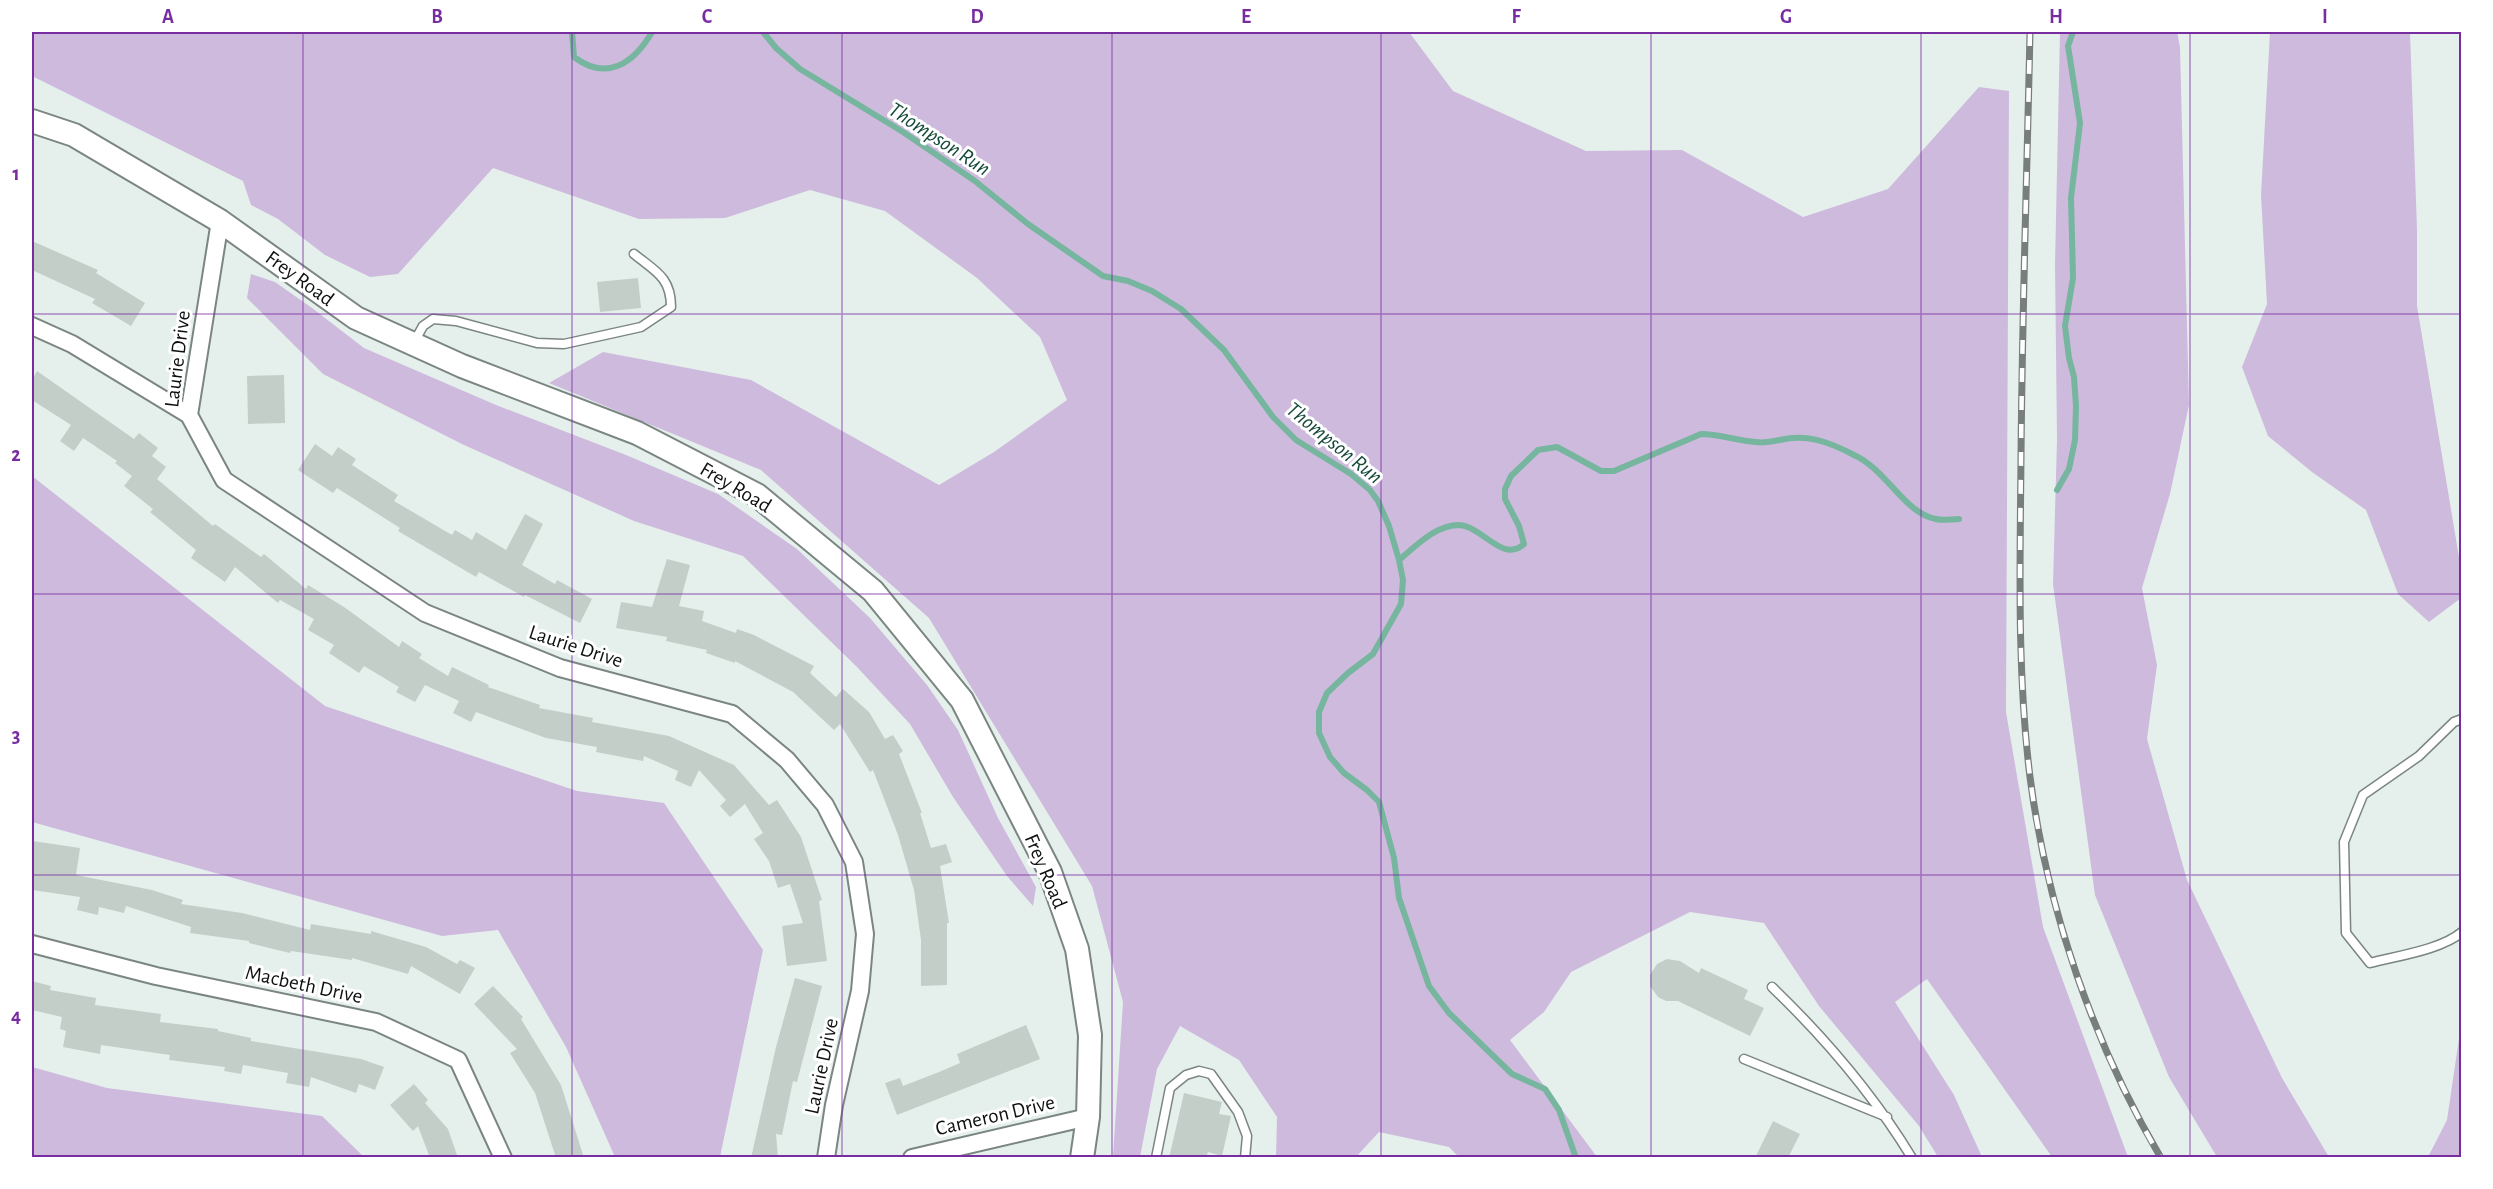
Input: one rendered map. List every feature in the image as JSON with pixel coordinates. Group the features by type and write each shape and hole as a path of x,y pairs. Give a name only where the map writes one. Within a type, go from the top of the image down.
{"street":[{"name":"Frey Road","path":"32,121 74,135 220,221 356,318 462,366 637,433 758,495 873,591 962,700 1050,872 1077,949 1090,1035 1088,1117 1082,1158"},
{"name":"Laurie Drive","path":"220,221 189,415 224,480 425,613 560,668 732,714 787,760 825,805 854,862 866,934 860,991 834,1105 826,1158"},
{"path":"32,326 72,344 189,415"},
{"name":"Macbeth Drive","path":"32,944 156,976 376,1022 458,1060 503,1158"},
{"name":"Cameron Drive","path":"912,1158 1088,1117"}],"lane":[{"path":"413,344 423,326 433,320 456,321 537,344 564,344 641,327 671,307 671,292 664,277 634,254"},
{"path":"2462,719 2454,722 2419,756 2363,795 2344,842 2346,933 2370,963 2417,951 2455,938 2462,932"},
{"path":"1772,987 1841,1058 1887,1118 1912,1158"},
{"path":"1744,1059 1887,1118"},
{"path":"1156,1158 1170,1088 1186,1075 1199,1071 1211,1074 1238,1112 1247,1136 1245,1158"}],"shaded area":[{"path":"32,32 1409,32 1453,91 1586,151 1682,150 1803,217 1888,189 1979,87 2009,91 2006,712 2043,927 2128,1157 2052,1157 1927,979 1895,1002 1954,1095 1982,1157 1938,1157 1919,1126 1819,1006 1764,923 1690,912 1571,972 1544,1012 1510,1040 1597,1157 1459,1157 1449,1147 1379,1132 1356,1157 1276,1157 1277,1117 1239,1060 1180,1026 1157,1069 1140,1157 1113,1157 1123,1002 1092,886 929,618 761,470 549,383 603,352 751,380 939,485 994,452 1067,400 1040,337 977,278 885,211 810,190 725,218 639,219 493,168 398,274 370,277 325,255 278,219 251,205 243,181 32,76"},
{"path":"2060,32 2177,32 2180,47 2189,405 2170,494 2142,588 2157,665 2147,739 2187,880 2282,1078 2329,1157 2217,1157 2169,1077 2095,895 2053,584 2057,440 2055,264"},
{"path":"2270,32 2410,32 2417,229 2417,306 2462,575 2461,598 2429,622 2398,594 2366,510 2312,472 2268,436 2242,367 2267,304 2261,195"},
{"path":"251,274 275,282 364,348 496,405 626,455 718,494 797,549 870,618 927,685 958,730 998,818 1036,887 1033,906 1007,876 953,797 910,724 856,666 743,556 634,521 464,445 323,374 247,298"},
{"path":"32,476 325,706 577,791 664,803 763,950 720,1157 615,1157 566,1047 498,930 442,936 32,822"},
{"path":"2461,1025 2461,1157 2428,1157 2447,1120"},
{"path":"32,1067 107,1088 322,1116 364,1157 32,1157"}],"building":[{"path":"32,241 98,270 96,273 145,303 131,326 92,303 95,299 32,270"},
{"path":"638,278 641,308 600,312 597,282"},
{"path":"37,371 134,439 139,433 158,448 152,456 166,467 157,479 213,526 215,524 261,557 264,554 306,589 308,585 344,607 399,647 402,641 422,654 419,658 448,676 452,667 489,685 488,687 540,705 539,708 593,718 592,722 669,736 734,765 769,805 777,800 801,837 822,900 819,901 827,961 787,966 782,926 803,923 790,884 778,888 769,861 754,839 763,833 745,804 730,817 720,806 726,800 699,770 691,787 675,780 678,771 644,756 643,761 596,752 597,747 546,738 476,712 471,722 453,713 459,701 425,685 415,702 396,692 399,687 364,666 359,673 329,653 334,645 308,630 314,619 280,600 278,603 235,567 225,582 191,558 196,550 150,512 153,509 124,486 132,476 115,463 117,461 83,438 74,451 60,441 71,425 32,400 32,380"},
{"path":"284,375 285,423 248,424 247,376"},
{"path":"315,444 332,456 338,447 356,459 352,465 398,495 394,501 452,535 455,530 472,540 476,532 506,550 525,514 543,524 522,565 555,584 557,580 592,599 580,623 525,595 524,597 479,572 476,577 398,531 400,528 337,488 333,493 298,470"},
{"path":"667,559 690,565 679,606 704,611 702,621 736,633 737,629 754,635 814,666 810,673 836,697 843,689 869,712 885,739 893,735 903,751 899,754 922,813 920,813 931,848 946,844 952,862 940,866 949,923 947,923 947,985 921,986 921,940 914,890 898,835 873,770 870,772 840,724 834,730 793,692 735,661 735,663 706,653 707,650 666,641 667,637 616,628 621,602 652,607"},
{"path":"33,841 80,848 76,875 152,890 183,900 181,904 242,913 310,930 311,924 371,934 371,931 426,947 457,964 460,960 475,968 460,994 411,966 408,974 352,958 352,960 291,951 290,953 249,943 249,941 190,933 191,927 126,906 124,913 99,907 98,915 77,910 80,897 32,890"},
{"path":"1667,959 1680,961 1699,973 1701,968 1748,990 1744,999 1764,1008 1750,1036 1678,1001 1666,1001 1658,997 1650,986 1650,975 1657,964"},
{"path":"795,978 822,986 797,1082 793,1081 782,1135 776,1134 778,1158 751,1158 776,1047"},
{"path":"32,981 51,986 50,990 96,998 95,1005 161,1014 160,1022 218,1029 218,1031 251,1038 251,1041 361,1059 384,1067 375,1090 359,1084 356,1093 311,1077 309,1087 286,1083 288,1073 243,1065 241,1074 224,1071 225,1067 169,1060 170,1055 101,1045 100,1054 63,1047 66,1031 60,1029 62,1017 32,1010"},
{"path":"493,986 523,1017 521,1019 561,1085 584,1158 556,1158 535,1093 510,1053 517,1049 474,1004"},
{"path":"1026,1025 1040,1059 897,1115 885,1083 900,1078 903,1086 939,1072 960,1063 957,1054"},
{"path":"414,1084 428,1100 425,1103 448,1129 458,1158 430,1158 418,1126 413,1131 390,1105"},
{"path":"1184,1093 1222,1102 1219,1114 1231,1116 1222,1156 1208,1152 1206,1158 1169,1158"},
{"path":"1773,1121 1800,1134 1788,1158 1755,1158"}],"waterway":[{"name":"Thompson Run","path":"572,32 574,57 598,68 619,66 637,52 652,32"},
{"name":"Thompson Run","path":"763,32 776,48 800,69 903,132 975,181 1028,224 1103,276 1128,281 1152,291 1181,309 1224,350 1273,417 1296,440 1351,474 1370,490 1378,501 1389,526 1399,560 1403,580 1401,604 1373,654 1327,693 1319,712 1319,733 1330,757 1344,773 1379,802 1394,858 1399,898 1429,986 1449,1013 1512,1074 1545,1089 1559,1110 1576,1158"},
{"path":"2057,490 2069,469 2075,440 2074,377 2065,326 2073,278 2071,198 2080,123 2068,46 2073,32"},
{"path":"1399,560 1433,533 1449,526 1467,527 1500,547 1508,549 1516,549 1524,544 1519,526 1505,499 1505,489 1511,476 1538,450 1557,447 1601,471 1614,471 1701,434 1760,442 1792,438 1808,438 1824,442 1866,462 1914,509 1939,520 1959,519"}],"railway":[{"path":"2030,32 2022,352 2020,579 2023,698 2030,777 2048,876 2076,974 2114,1069 2161,1158"}]}
